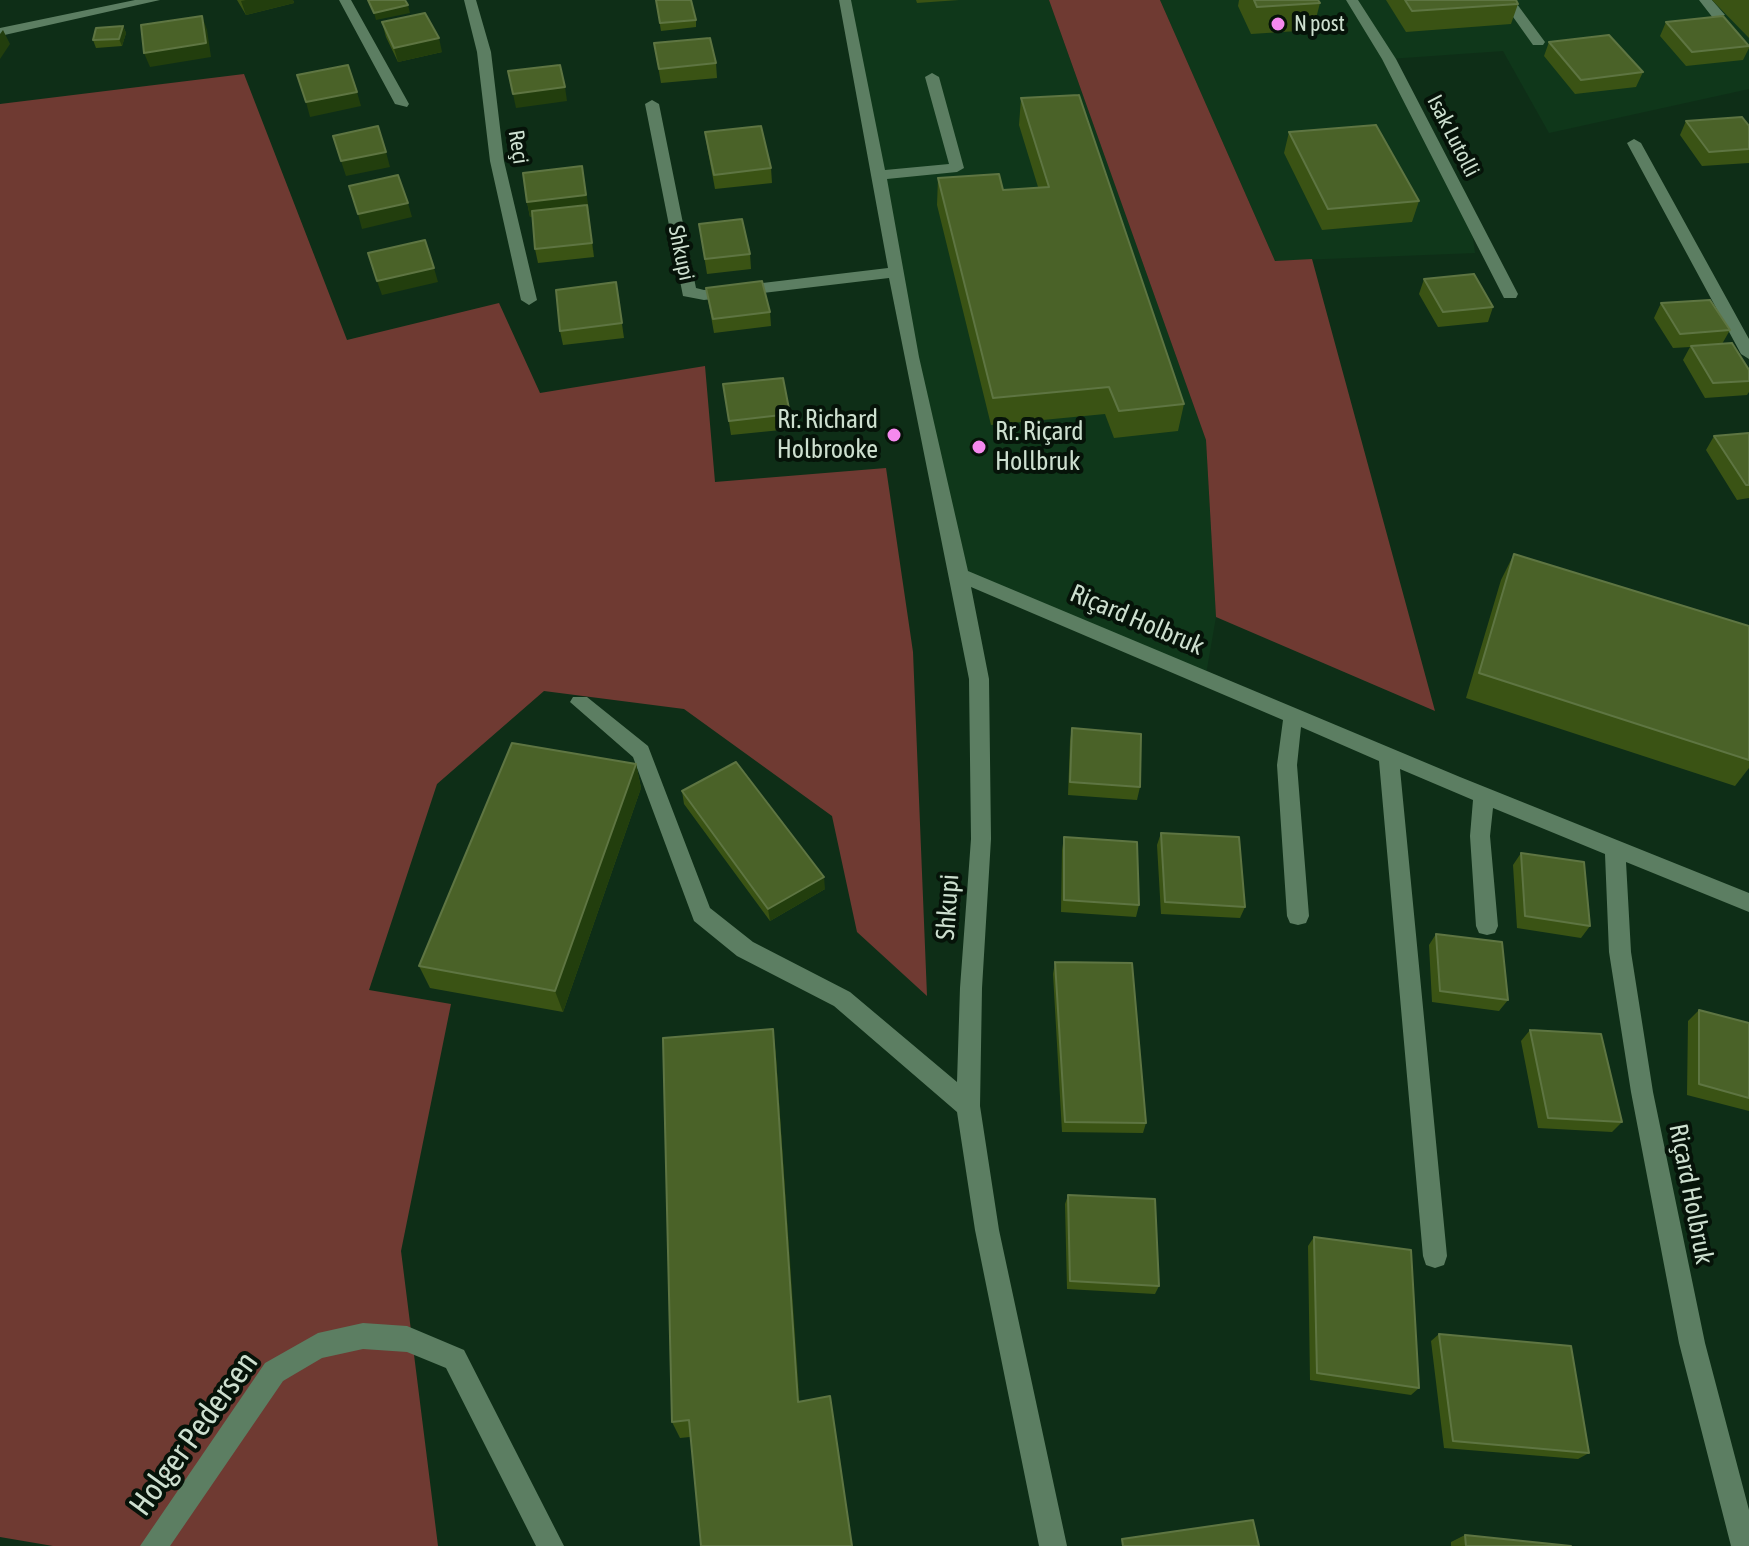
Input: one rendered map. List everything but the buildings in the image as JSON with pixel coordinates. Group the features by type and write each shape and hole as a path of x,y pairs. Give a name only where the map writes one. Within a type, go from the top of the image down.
{"street":[{"path":"0,32 154,0"},
{"path":"345,0 402,104"},
{"name":"Reçi","path":"470,0 484,52 497,161 529,300"},
{"name":"Shkupi","path":"845,0 930,446 960,575 979,679 981,839 971,988 968,1106 987,1230 1053,1546"},
{"name":"Isak Lutolli","path":"1352,0 1389,59 1510,294"},
{"path":"1507,0 1538,42"},
{"path":"1705,0 1718,15"},
{"path":"879,175 957,168 932,77"},
{"name":"Shkupi","path":"652,104 689,292 704,295 896,272"},
{"path":"1634,143 1749,354"},
{"name":"Riçard Holbruk","path":"960,575 1484,796 1749,903"},
{"path":"580,702 641,752 702,914 745,949 842,999 968,1106"},
{"path":"1293,716 1287,765 1298,916"},
{"path":"1389,756 1435,1256"},
{"path":"1484,796 1480,836 1487,926"},
{"name":"Riçard Holbruk","path":"1615,848 1620,952 1642,1092 1692,1343 1745,1546"},
{"name":"Holger Pedersen","path":"154,1546 274,1372 318,1346 363,1336 407,1339 455,1359 550,1546"}],"shaded area":[{"path":"845,0 1049,0 1206,440 1216,617 1205,680 960,575"},
{"path":"1049,0 1160,0 1275,261 1312,259 1435,711 1216,617 1206,440"},
{"path":"1160,0 1749,0 1749,89 1549,133 1503,51 1389,59 1467,195 1475,253 1275,261"},
{"path":"244,74 347,340 499,303 540,393 705,366 715,482 886,468 913,652 927,996 857,932 832,816 684,709 544,691 437,784 369,990 451,1004 401,1251 438,1546 53,1546 0,1537 0,104"}],"place":[{"name":"N post","path":"1278,24"},
{"name":"Rr. Richard Holbrooke","path":"894,435"},
{"name":"Rr. Riçard Hollbruk","path":"979,447"}]}
